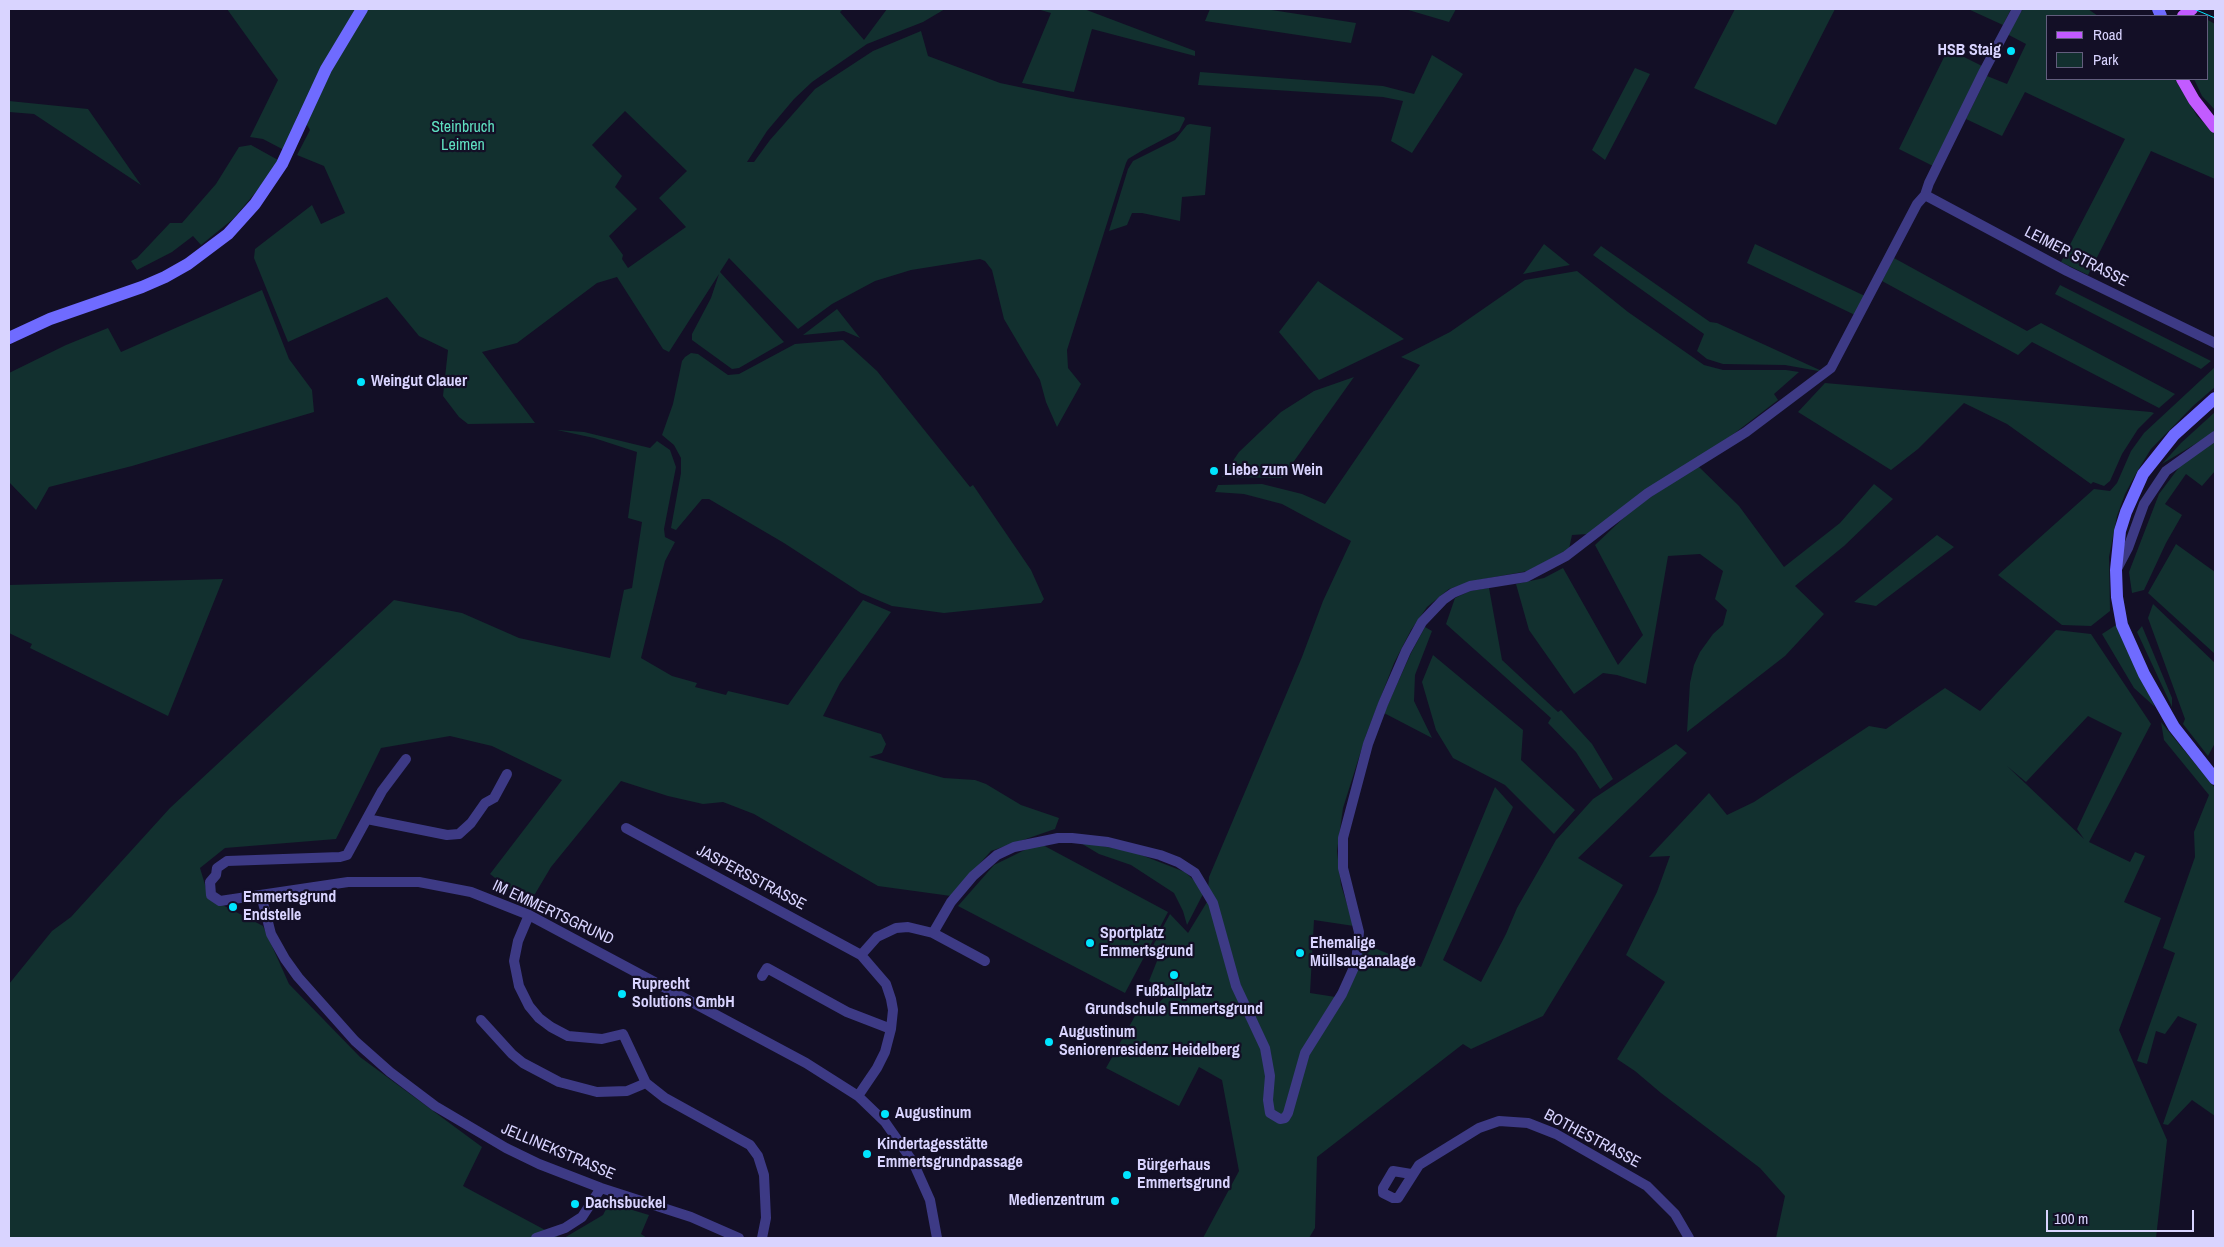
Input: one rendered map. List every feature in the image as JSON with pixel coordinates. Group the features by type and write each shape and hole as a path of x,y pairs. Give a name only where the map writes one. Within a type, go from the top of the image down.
{"main road":[{"path":"9,338 50,319 165,277 188,264 223,238 256,204 274,178 288,153 312,97 336,50 362,9"},
{"path":"2183,80 2194,100 2215,127"},
{"path":"2215,398 2174,435 2143,474 2133,492 2122,525 2116,570 2117,597 2122,625 2144,674 2164,711 2215,779"}],"street":[{"path":"933,933 952,902 973,876 996,855 1014,847 1037,841 1072,838 1108,842 1160,855 1178,862 1195,873 1203,883 1213,903 1236,986 1265,1048 1270,1076 1268,1107 1274,1117 1284,1118 1288,1113 1305,1053 1342,994 1356,963 1359,932 1343,868 1343,838 1368,744 1406,651 1422,622 1443,600 1453,593 1470,586 1526,577 1566,556 1641,497 1746,432 1789,399 1824,376 1838,359 1917,204 1925,195 1929,183 2017,9"},
{"name":"LEIMER STRASSE","path":"1925,195 2067,271 2215,343"},
{"path":"2116,570 2128,548 2144,504 2161,477 2176,462 2215,436"},
{"name":"IM EMMERTSGRUND","path":"406,759 382,791 344,857 227,861 217,868 216,875 210,882 211,895 220,902 311,886 364,881 419,882 471,892 520,910 806,1062 858,1096 885,1122 913,1162 930,1200 937,1238"},
{"path":"367,818 447,835 459,834 471,824 485,803 494,798 507,774"},
{"name":"JASPERSSTRASSE","path":"626,828 861,955 886,984 892,998 893,1010 885,1052 877,1068 858,1096"},
{"name":"JELLINEKSTRASSE","path":"262,895 271,934 285,959 327,1011 379,1062 435,1106 476,1132 538,1164 602,1188 690,1217 739,1238"},
{"path":"530,915 518,940 514,961 518,986 530,1006 539,1018 568,1036 602,1039 623,1034 646,1082 665,1098 738,1138 754,1150 762,1165 766,1189 766,1218 762,1238"},
{"path":"861,955 877,937 896,928 908,927 933,933 985,961"},
{"path":"762,976 767,968 842,1010 891,1028"},
{"path":"481,1020 512,1054 530,1067 559,1082 597,1092 627,1091 646,1082"},
{"name":"BOTHESTRASSE","path":"1411,1174 1419,1165 1479,1128 1499,1121 1528,1122 1564,1139 1648,1186 1675,1214 1689,1238"},
{"path":"536,1238 564,1228 582,1217 602,1188"}],"green space":[{"name":"Steinbruch Leimen","path":"227,9 843,9 840,12 864,40 887,9 945,9 923,22 867,44 812,82 794,99 767,131 747,162 754,162 770,140 815,89 873,51 921,31 928,56 1000,83 1071,98 1184,117 1185,119 1179,131 1128,159 1126,163 1067,350 1068,368 1081,384 1057,427 1046,402 1040,380 1004,319 992,270 985,261 980,259 911,270 875,281 832,304 798,329 729,258 720,272 784,342 739,368 732,369 692,340 692,334 711,298 719,274 669,352 663,349 617,277 597,283 517,343 482,352 535,423 468,424 459,417 443,396 448,350 419,336 387,297 288,342 254,258 255,249 312,205 321,224 345,213 324,166 297,155 310,130 299,112 284,150 263,139 250,137 278,80","holes":["625,111 687,171 659,198 686,227 628,268 622,259 623,255 609,236 637,209 615,187 622,176 592,145"]},
{"path":"1037,9 1084,9 1195,51 1195,56 1092,29 1074,92 1022,83 1051,13"},
{"path":"1210,9 1265,9 1356,23 1351,43 1205,21"},
{"path":"1405,9 1456,9 1449,22"},
{"path":"1735,9 1835,9 1776,125 1694,88"},
{"path":"1968,9 2011,9 2003,25"},
{"path":"2023,9 2088,9 2097,15 2046,15 2046,80 2176,80 2197,116 2215,134 2215,179 2151,151 2088,275 2061,262 2125,139 2025,92 2002,136 1966,119 1987,76 2007,84 2026,44 2007,34"},
{"path":"2209,21 2215,24 2215,110 2202,96 2194,80 2209,80"},
{"path":"1948,49 1982,66 1933,166 1899,149"},
{"path":"1432,55 1463,74 1412,153 1391,141 1403,101 1383,97 1198,85 1200,72 1383,86 1414,94"},
{"path":"1635,68 1650,74 1605,160 1592,150"},
{"path":"9,101 88,109 141,185 34,114 9,112"},
{"path":"1187,125 1211,127 1205,195 1182,197 1180,221 1142,213 1132,213 1127,225 1109,231 1128,169 1133,161 1175,140"},
{"path":"251,145 278,160 261,186 233,219 201,245 193,236 172,252 137,270 131,261 137,258 170,223 182,223 216,184 239,147"},
{"path":"1544,244 1570,265 1523,274"},
{"path":"1755,244 1867,297 1857,316 1747,263"},
{"path":"1601,246 1710,322 1717,323 1824,372 1785,365 1723,364 1707,359 1697,351 1704,334 1593,255"},
{"path":"1894,258 2027,331 2041,323 2175,394 2159,408 2032,342 2018,355 1882,281"},
{"path":"1577,271 1628,312 1704,365 1723,370 1786,370 1799,372 1774,394 1778,400 1727,439 1588,534 1572,535 1569,549 1528,571 1478,580 1449,589 1427,607 1411,630 1394,663 1366,735 1343,808 1337,851 1341,885 1354,926 1314,920 1310,993 1342,998 1362,943 1421,967 1495,787 1513,807 1443,960 1481,982 1517,908 1556,840 1593,799 1676,744 1687,753 1578,858 1623,885 1543,1016 1471,1049 1463,1044 1317,1157 1315,1228 1309,1238 1203,1238 1239,1171 1222,1080 1199,1067 1179,1106 1106,1068 1135,1016 1157,1005 1168,993 1149,981 1159,956 1148,955 1170,914 1188,933 1207,902 1209,877 1302,657 1323,601 1351,541 1282,504 1244,494 1215,492 1218,485 1262,484 1302,494 1325,504 1420,365 1401,357 1450,332 1525,280"},
{"path":"1318,281 1404,339 1319,380 1279,332"},
{"path":"2060,285 2211,361 2201,369 2055,294"},
{"path":"262,290 289,359 312,390 314,412 132,466 49,487 36,510 9,482 9,373 66,345 108,328 121,352"},
{"path":"837,309 860,338 844,331 803,335"},
{"path":"843,340 877,371 970,487 973,485 1031,570 1044,599 1041,603 944,613 892,606 861,593 784,543 709,499 702,499 676,530 671,528 681,473 681,458 674,445 662,435 673,404 682,361 685,357 691,353 698,354 728,375 739,374 795,344"},
{"path":"2215,367 2215,387 2193,406 2151,449 2125,494 2117,516 2109,557 2110,611 2091,626 2062,625 1998,575 2094,489 2110,491 2117,483 2131,451 2144,433"},
{"path":"1354,377 1282,478 1222,477 1239,452 1281,412 1314,391"},
{"path":"1825,383 2154,413 2138,429 2122,454 2110,481 2104,486 2093,482 2091,484 2007,424 1964,403 1918,449 1891,470 1798,412"},
{"path":"2215,412 2215,432 2162,464 2181,443"},
{"path":"557,430 584,432 650,448 657,441 670,450 676,467 664,529 665,537 675,542 665,561 641,658 672,676 697,683 695,687 726,695 728,691 788,705 863,600 891,612 840,683 823,716 881,734 886,744 882,753 869,757 944,778 975,780 986,784 1021,805 1059,818 1055,829 991,851 951,896 878,886 754,814 723,802 703,804 668,796 621,781 551,867 529,904 490,874 562,780 492,746 450,736 381,748 336,839 225,848 200,868 209,898 263,926 289,984 360,1057 482,1147 463,1186 560,1238 9,1238 9,984 52,931 71,917 170,808 394,600 462,613 519,638 610,658 624,590 632,588 642,522 628,518 637,452 594,438"},
{"path":"2215,441 2215,471 2202,486 2186,474 2165,504 2182,515 2166,543 2144,590 2132,593 2129,572 2159,494 2183,462"},
{"path":"1698,466 1739,506 1784,567 1840,523 1874,484 1893,499 1844,546 1795,586 1824,614 1785,656 1687,732 1690,683 1694,665 1700,652 1713,634 1723,625 1727,610 1715,599 1723,571 1700,554 1668,556 1646,684 1617,675 1603,673 1574,694 1529,630 1516,584 1544,578 1563,568 1618,665 1643,635 1595,545 1634,508"},
{"path":"1937,535 1954,547 1876,606 1854,602"},
{"path":"2176,544 2215,572 2215,654 2148,593"},
{"path":"223,579 168,716 30,648 32,644 9,633 9,585"},
{"path":"1489,588 1502,660 1558,712 1561,710 1592,744 1613,779 1600,789 1576,752 1548,723 1551,718 1446,624 1455,598 1470,591"},
{"path":"2153,604 2215,663 2215,743 2208,756 2183,724 2185,719 2148,618"},
{"path":"2116,625 2155,707 2134,688 2102,634"},
{"path":"2142,626 2172,698 2172,707 2137,632"},
{"path":"1425,627 1432,631 1415,675 1414,701 1432,738 1384,713"},
{"path":"2056,630 2091,634 2151,724 2089,842 2130,862 2135,852 2145,856 2124,902 2161,918 2119,1030 2167,1140 2156,1238 1776,1238 1785,1196 1760,1168 1617,1059 1665,982 1626,955 1657,892 1670,856 1649,857 1709,793 1727,815 1754,802 1869,726 1886,729 1945,688 1980,711","holes":["2088,716 2122,733 2077,829 2084,839 2007,766 2026,782"]},
{"path":"1433,655 1523,730 1521,760 1575,810 1554,834 1505,785 1453,758 1436,730 1422,682"},
{"path":"2161,722 2215,788 2215,1116 2192,1100 2168,1125 2163,1124 2197,1024 2178,1016 2165,1034 2156,1031 2147,1064 2137,1061 2175,953 2163,948 2195,857 2194,832 2209,795 2164,740"},
{"path":"1079,842 1131,851 1185,872 1197,883 1203,894 1187,925 1183,911 1174,893 1131,865 1099,854"},
{"name":"Sportplatz Emmertsgrund","path":"1039,843 1168,912 1125,993 958,906 994,865"},
{"path":"609,1203 649,1215 641,1234 647,1238 564,1238 603,1215"}],"tram line":[{"path":"2194,9 2208,15"},
{"path":"2209,15 2215,18"}],"place":[{"name":"HSB Staig","path":"2011,51"},
{"name":"Weingut Clauer","path":"361,382"},
{"name":"Liebe zum Wein","path":"1214,471"},
{"name":"Emmertsgrund Endstelle","path":"233,907"},
{"name":"Sportplatz Emmertsgrund","path":"1090,943"},
{"name":"Ehemalige Müllsauganalage","path":"1300,953"},
{"name":"Fußballplatz Grundschule Emmertsgrund","path":"1174,975"},
{"name":"Ruprecht Solutions GmbH","path":"622,994"},
{"name":"Augustinum Seniorenresidenz Heidelberg","path":"1049,1042"},
{"name":"Augustinum","path":"885,1114"},
{"name":"Kindertagesstätte Emmertsgrundpassage","path":"867,1154"},
{"name":"Bürgerhaus Emmertsgrund","path":"1127,1175"},
{"name":"Medienzentrum","path":"1115,1201"},
{"name":"Dachsbuckel","path":"575,1204"}]}
